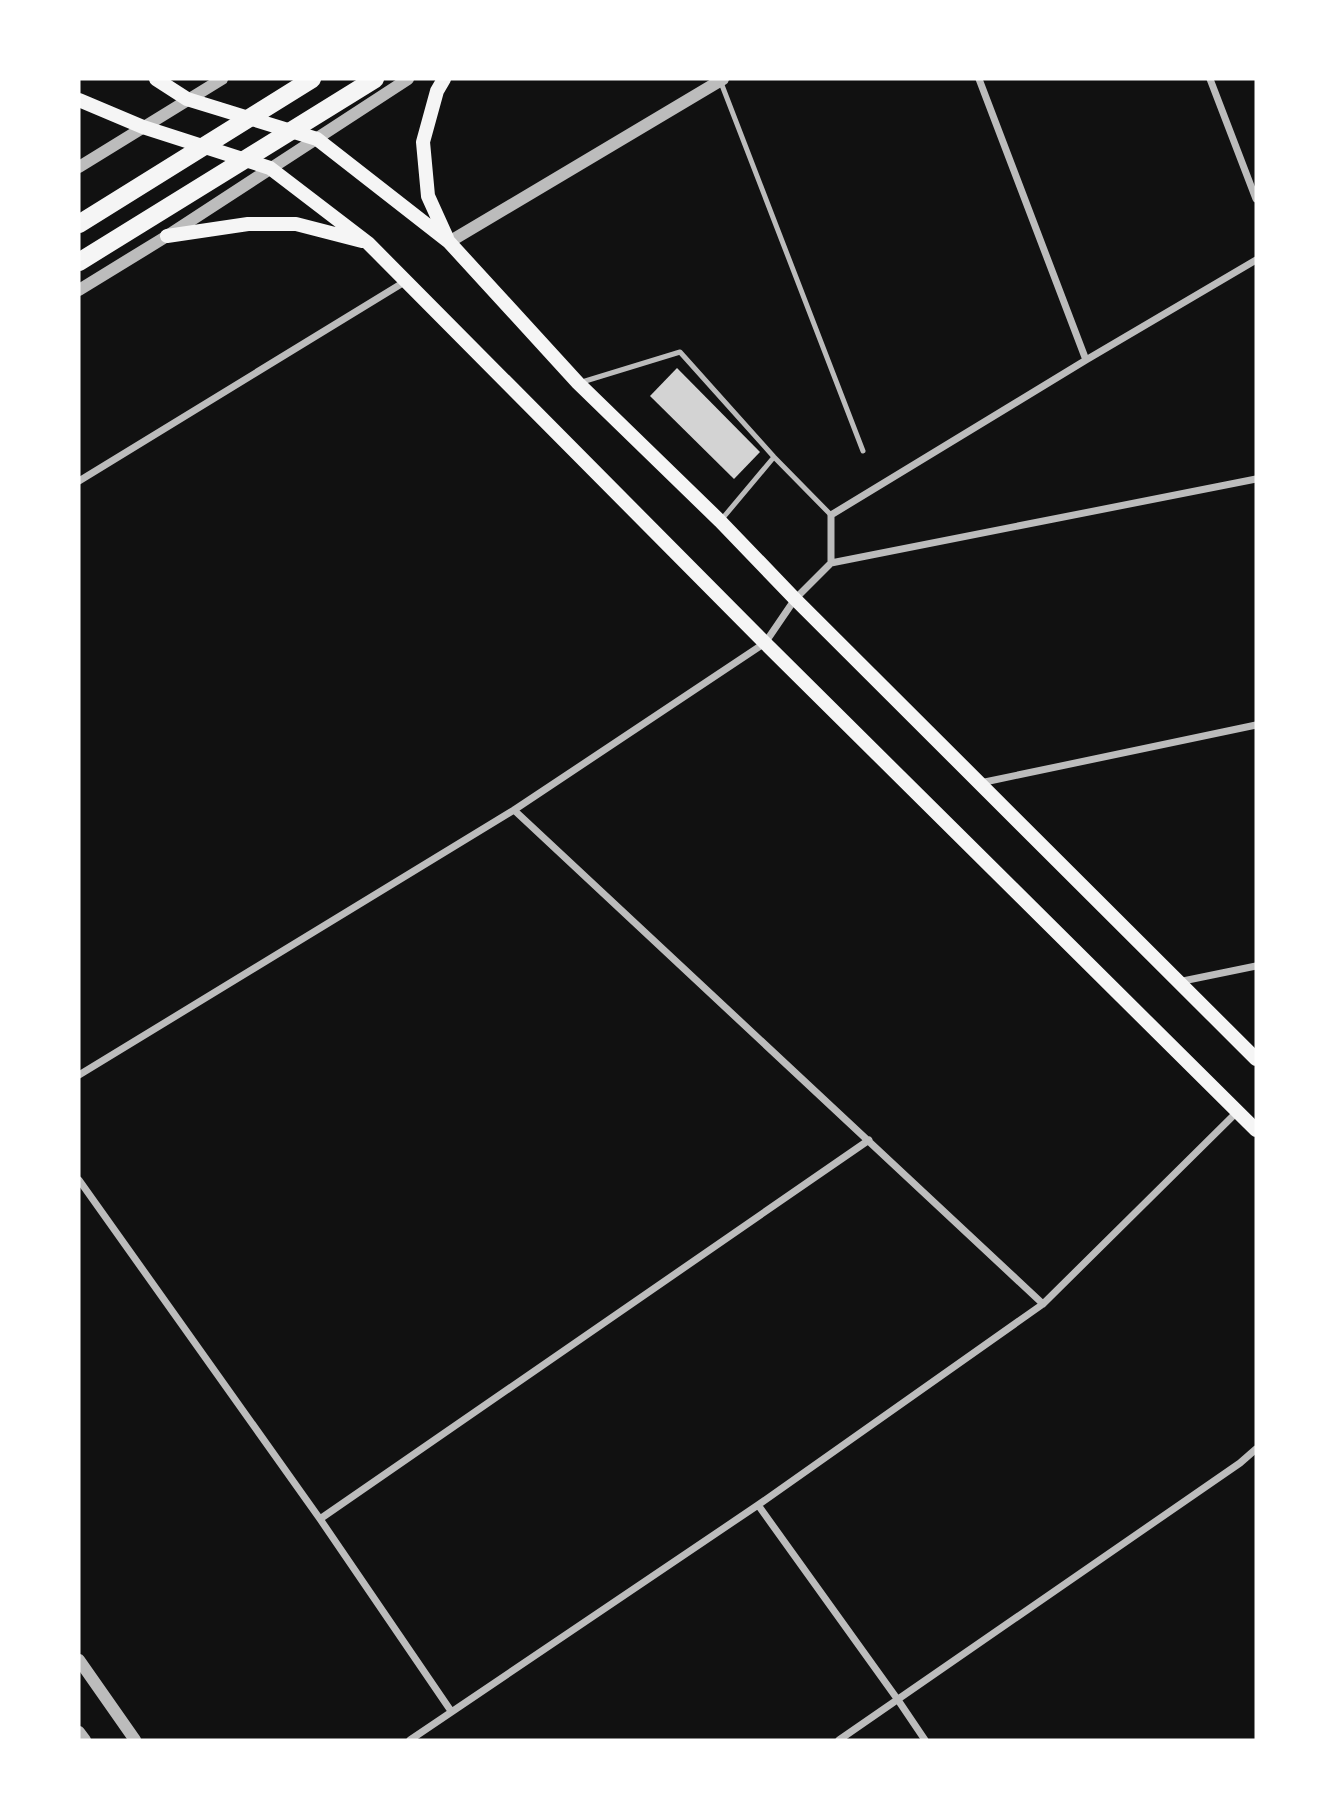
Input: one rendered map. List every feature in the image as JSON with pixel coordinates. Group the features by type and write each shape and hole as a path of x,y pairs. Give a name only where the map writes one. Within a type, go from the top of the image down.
{"main road":[{"path":"156,79 187,99 317,139 449,242 578,383 720,521 1256,1059"},
{"path":"79,224 312,79"},
{"path":"79,262 375,79"},
{"path":"444,79 437,91 423,142 428,195 449,242"},
{"path":"79,100 143,127 270,168 368,243 765,643 1256,1130"},
{"path":"167,236 248,224 296,224 368,243"}],"street":[{"path":"79,167 222,79"},
{"path":"79,290 408,79"},
{"path":"449,242 722,79"},
{"path":"979,79 1086,360"},
{"path":"1210,79 1256,199"},
{"path":"831,563 831,516 1256,260"},
{"path":"79,481 407,281"},
{"path":"79,1075 514,810 765,643 795,599 831,563 1256,479"},
{"path":"979,783 1256,725"},
{"path":"514,810 1043,1304"},
{"path":"1178,982 1256,966"},
{"path":"410,1740 758,1506 1043,1304 1237,1112"},
{"path":"320,1519 869,1140"},
{"path":"79,1180 320,1519 451,1711"},
{"path":"839,1740 1240,1463 1256,1449"},
{"path":"758,1506 925,1740"},
{"path":"79,1660 135,1740"},
{"path":"79,1732 85,1740"}],"lane":[{"path":"722,79 863,451"},
{"path":"578,383 680,352 831,516"},
{"path":"720,521 774,457"}],"building":[{"path":"677,368 760,452 734,479 650,396"}]}
